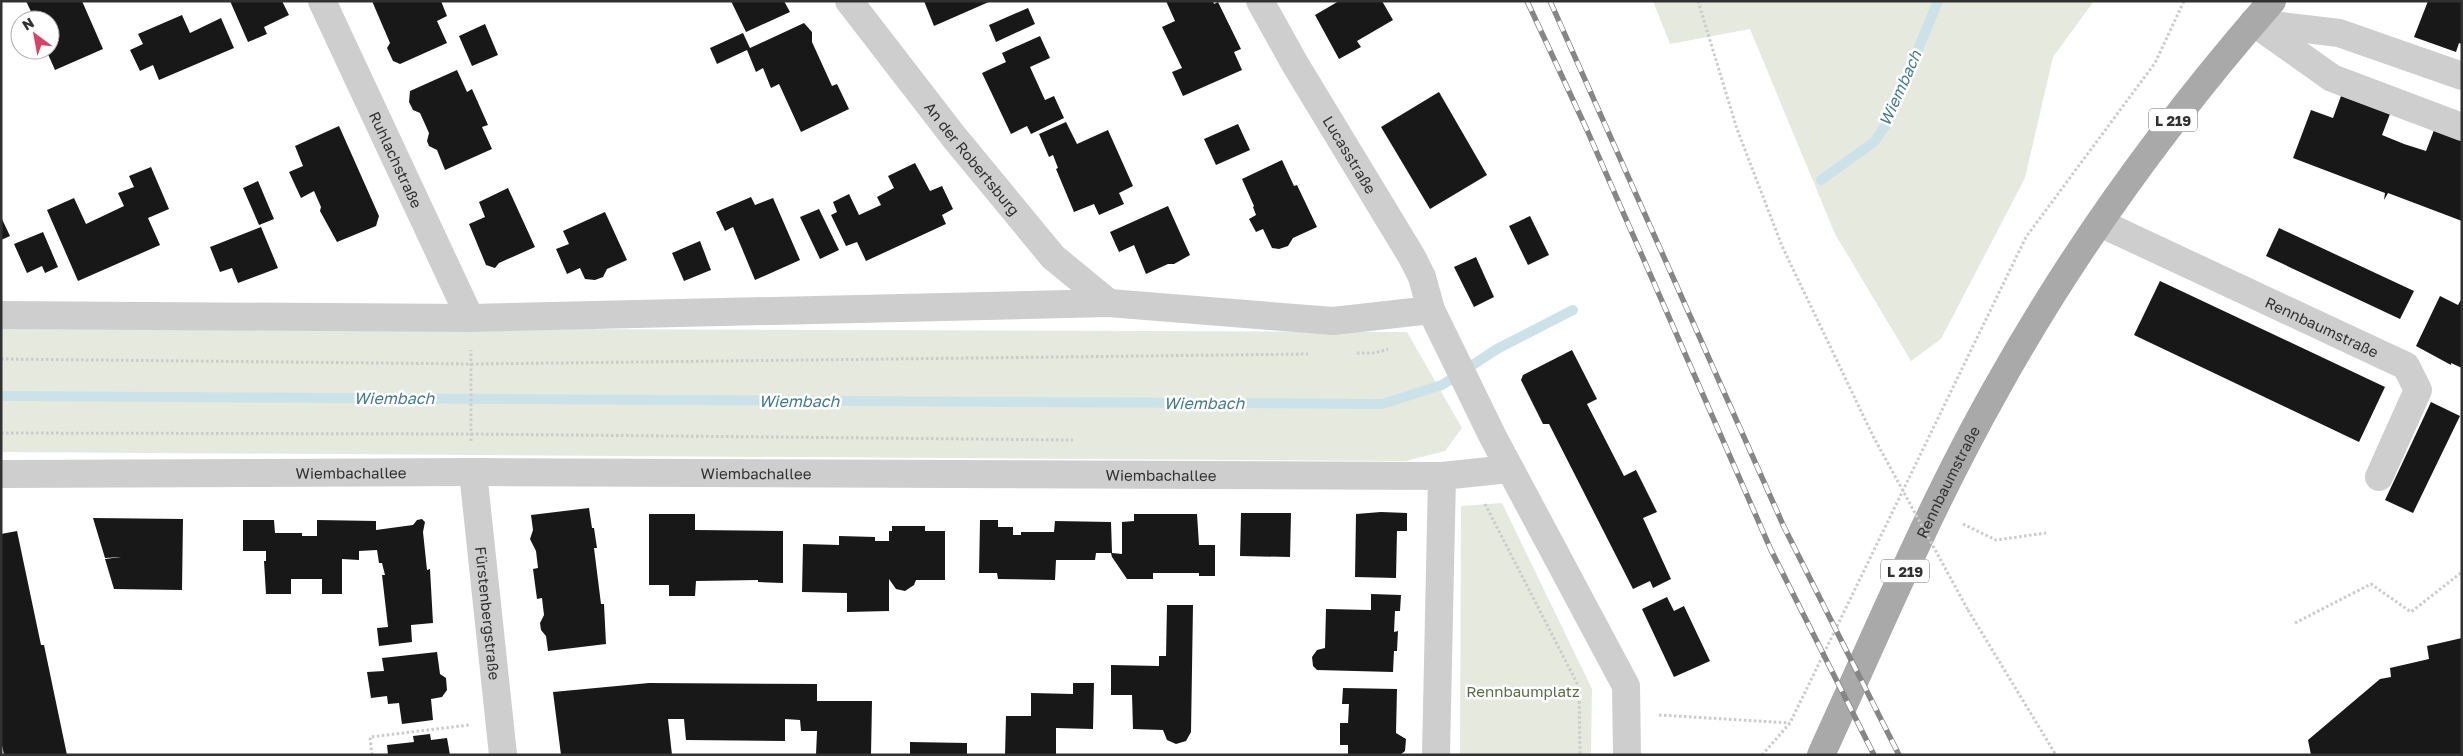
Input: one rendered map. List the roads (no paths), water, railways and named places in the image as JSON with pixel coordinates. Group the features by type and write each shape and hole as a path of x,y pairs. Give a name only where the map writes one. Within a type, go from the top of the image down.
{"main road":[{"name":"Rennbaumstraße","path":"1821,755 1933,509 1995,391 2049,300 2100,222 2170,124 2272,1"}],"street":[{"name":"Ruhlachstraße","path":"322,1 470,318"},
{"name":"An der Robertsburg","path":"849,1 954,137 1053,257 1109,303"},
{"name":"Lucasstraße","path":"1260,1 1295,64 1412,256 1422,277 1431,310"},
{"path":"2253,22 2339,33 2462,76"},
{"path":"2253,22 2332,78 2462,127"},
{"name":"Rennbaumstraße","path":"2100,222 2406,366 2418,390 2379,477"},
{"path":"1,315 470,318 1109,303 1333,321 1431,310 1509,469 1626,686 1627,755"},
{"name":"Wiembachallee","path":"1,474 473,472 1442,476 1509,469"},
{"name":"Fürstenbergstraße","path":"473,472 503,755"},
{"path":"1436,755 1442,476"}],"waterway":[{"name":"Wiembach","path":"1821,180 1874,142 1888,122 1938,1"},
{"name":"Wiembach","path":"1,396 1382,404 1442,385 1497,349 1573,310"}],"railway":[{"path":"1527,1 1587,130 1771,550 1874,755"},
{"path":"1550,1 1784,527 1899,755"}],"park label":[{"name":"Rennbaumplatz","path":"1523,691"}]}
